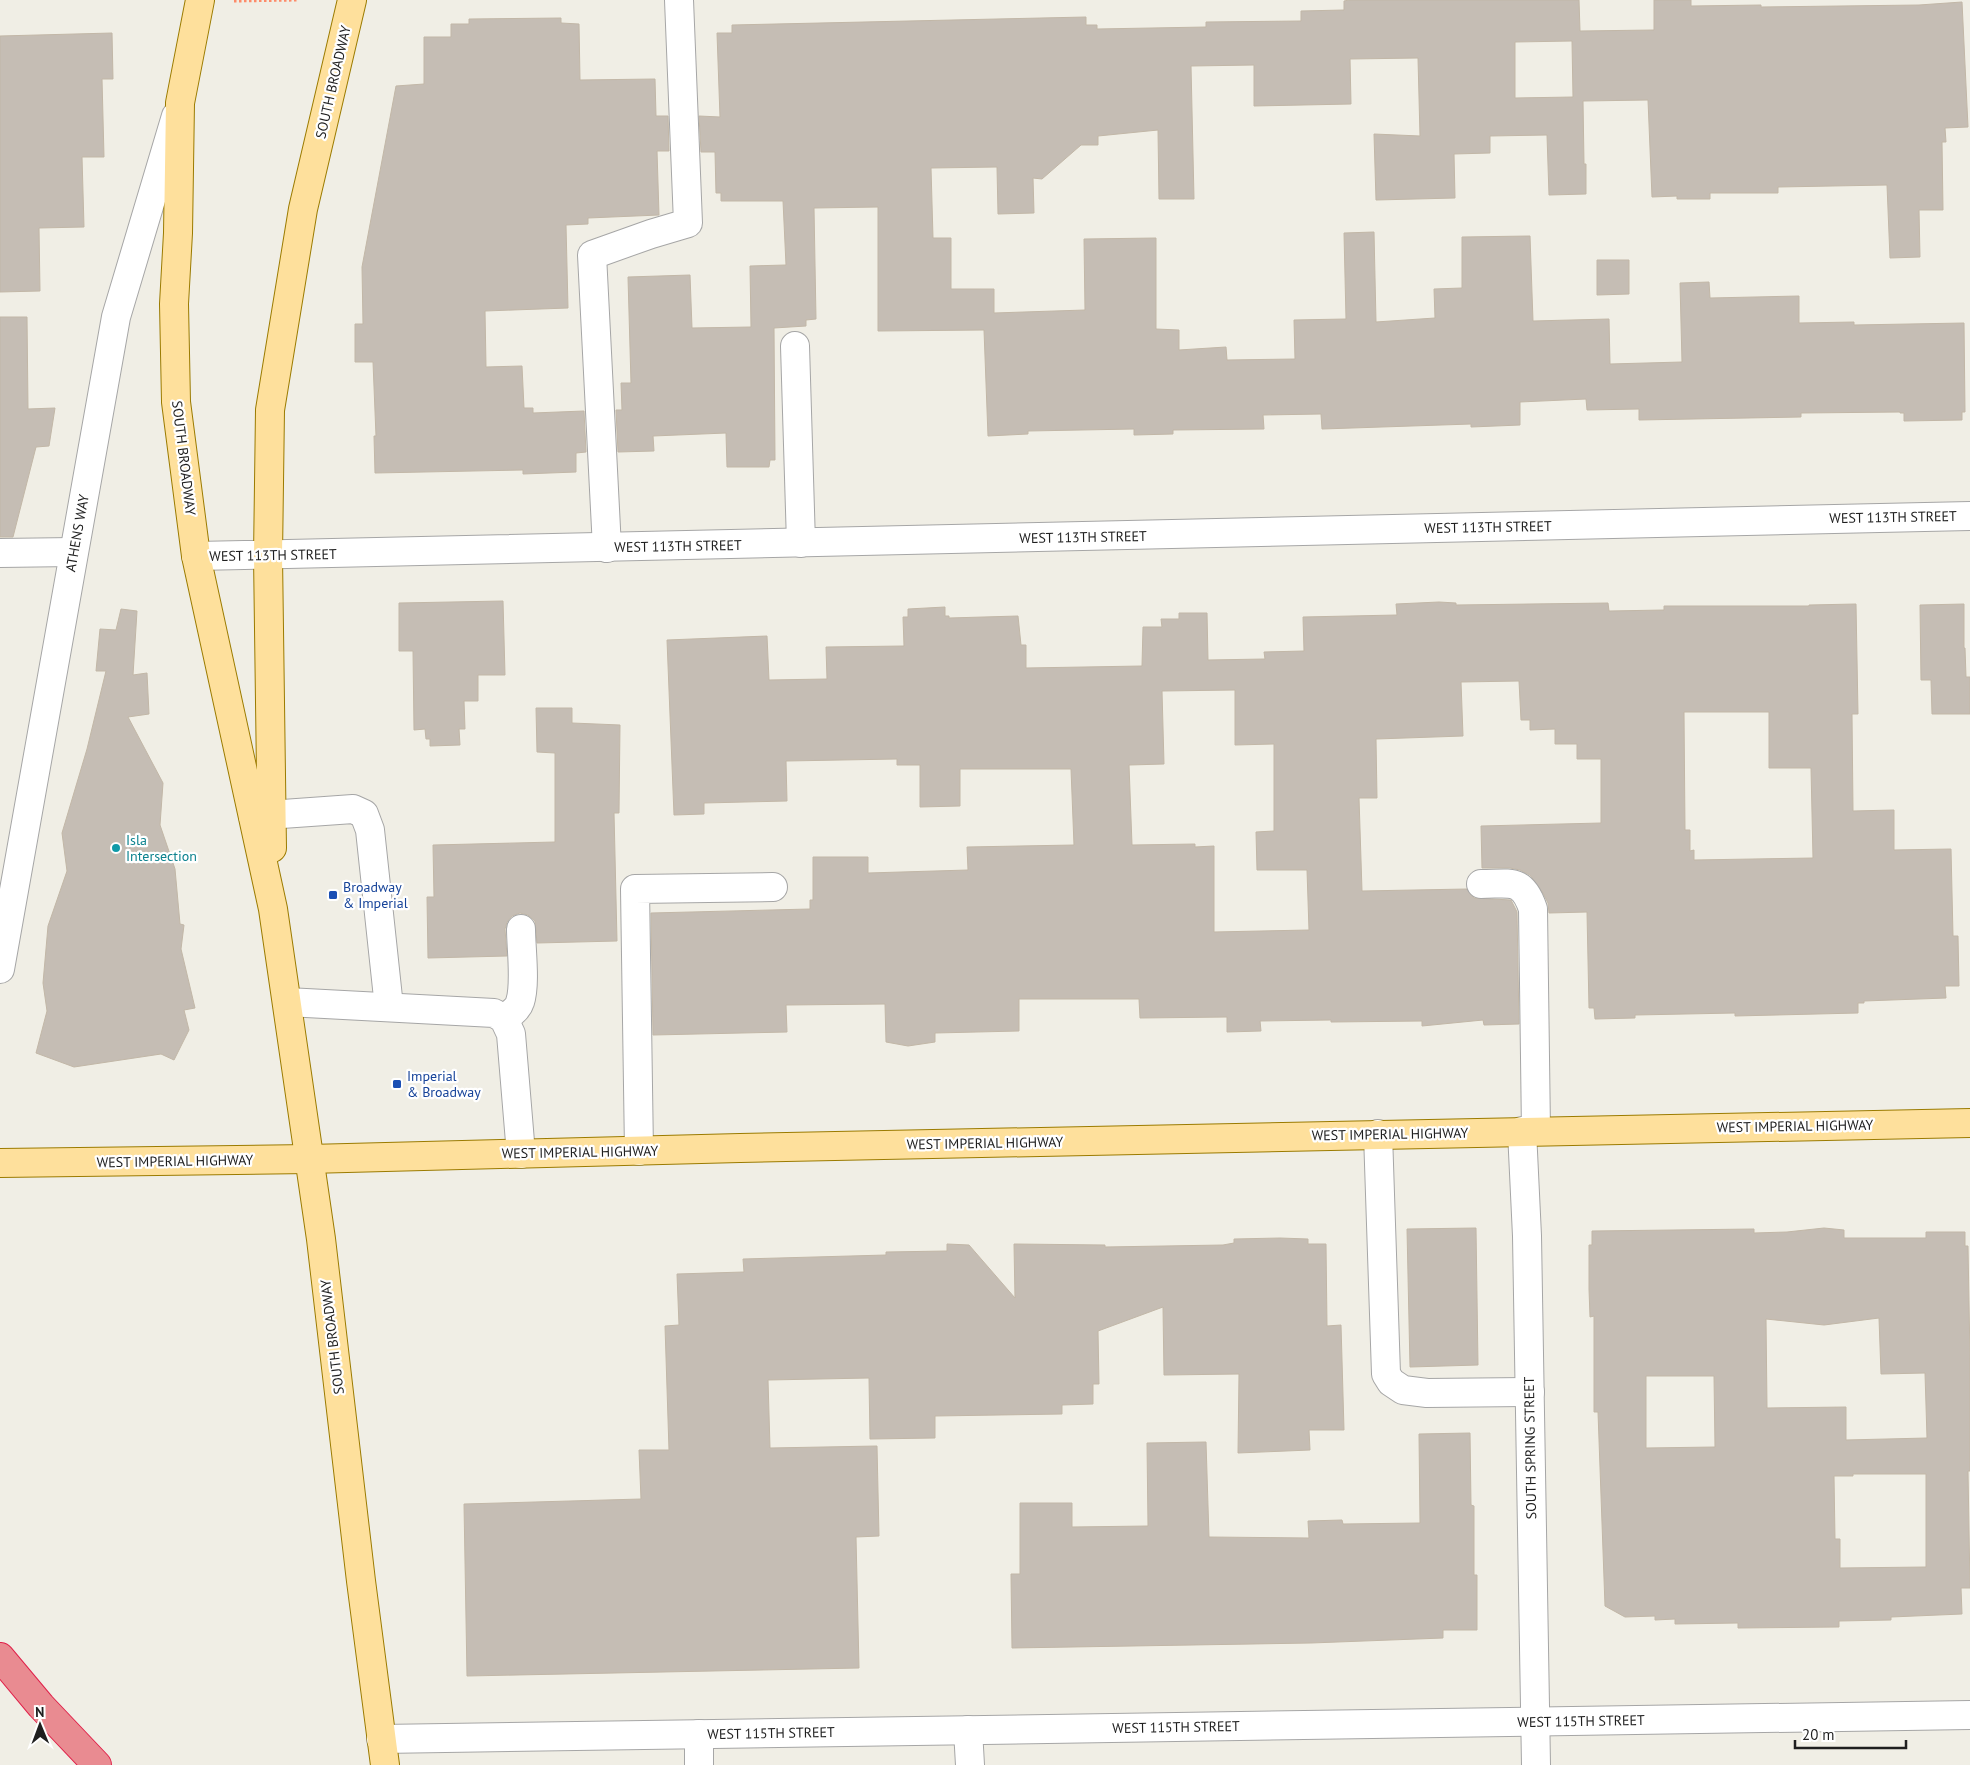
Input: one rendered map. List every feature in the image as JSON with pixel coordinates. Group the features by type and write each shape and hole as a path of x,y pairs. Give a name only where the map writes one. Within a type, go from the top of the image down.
{"highway":[{"path":"0,1657 41,1706 97,1765"}],"main road":[{"name":"SOUTH BROADWAY","path":"200,0 180,103 178,233 174,304 176,402 196,556 262,815 273,909 321,1239 360,1581 383,1752"},
{"name":"SOUTH BROADWAY","path":"262,815 270,410 303,209 352,0"},
{"name":"WEST IMPERIAL HIGHWAY","path":"0,1163 309,1159 1378,1134 1970,1123"}],"street":[{"path":"607,548 592,255 651,234 688,224 679,0"},
{"name":"ATHENS WAY","path":"0,970 116,317 180,103"},
{"path":"796,346 801,543"},
{"name":"WEST 113TH STREET","path":"196,556 268,556 1970,516"},
{"path":"0,553 73,552"},
{"path":"262,815 353,809 364,814 370,830 389,1007"},
{"name":"SOUTH SPRING STREET","path":"1480,884 1517,884 1524,890 1534,910 1527,1236 1536,1765"},
{"path":"639,1151 635,889 773,887"},
{"path":"504,1019 516,1009 520,1001 522,982 521,929"},
{"path":"287,1002 494,1013 504,1019 511,1034 521,1154"},
{"path":"1378,1134 1386,1374 1392,1382 1403,1390 1427,1393 1530,1392"},
{"name":"WEST 115TH STREET","path":"383,1752 699,1734 1970,1715"},
{"path":"968,1730 970,1765"},
{"path":"699,1734 699,1765"}],"path":[{"path":"233,0 297,0"}],"building":[{"path":"1579,0 1580,31 1654,30 1654,0 1691,0 1691,6 1761,5 1761,7 1919,5 1962,2 1968,127 1945,128 1946,142 1942,142 1943,210 1919,210 1920,257 1890,258 1887,185 1778,187 1778,193 1710,193 1710,199 1677,199 1677,196 1652,197 1648,100 1583,101 1586,194 1549,195 1547,135 1490,136 1490,153 1454,154 1455,198 1376,200 1374,134 1420,136 1418,58 1350,59 1351,104 1254,106 1254,65 1191,66 1194,199 1159,199 1158,130 1098,136 1098,145 1081,145 1042,179 1033,178 1034,213 998,214 997,167 931,168 933,238 951,238 951,289 994,289 994,313 1085,310 1084,239 1156,238 1156,329 1179,330 1179,350 1226,347 1227,360 1295,359 1294,320 1346,319 1344,233 1374,232 1376,322 1435,318 1434,289 1462,288 1462,237 1530,236 1533,321 1609,319 1610,364 1682,362 1680,283 1709,282 1710,298 1799,296 1799,323 1854,322 1854,325 1964,323 1965,412 1962,412 1962,420 1904,421 1904,413 1900,412 1801,413 1801,417 1639,420 1639,409 1587,410 1586,399 1520,402 1520,425 1471,427 1471,424 1322,429 1321,414 1263,415 1264,429 1173,430 1173,434 1134,435 1134,429 1028,431 1028,434 988,436 984,330 878,331 878,207 814,208 816,319 806,320 806,326 774,328 775,460 770,460 769,467 727,467 726,433 653,436 654,451 618,452 616,410 622,410 621,383 631,383 628,277 690,275 692,328 751,327 750,266 786,265 783,201 721,201 721,193 716,193 715,152 701,152 699,116 720,117 717,33 732,33 732,25 1086,17 1086,25 1097,25 1097,29 1206,27 1206,22 1301,21 1301,11 1344,10 1344,1","holes":["1572,41 1573,97 1515,98 1515,42"]},
{"path":"561,18 561,23 579,24 580,80 655,79 656,116 668,116 669,151 657,151 659,215 588,218 588,224 566,225 568,308 485,311 486,367 522,366 524,408 533,408 533,413 584,411 586,452 576,453 576,472 523,474 523,470 375,473 374,436 376,436 373,362 355,362 355,324 363,324 362,267 396,86 424,84 424,37 451,37 451,24 469,24 469,19"},
{"path":"112,33 113,79 102,79 104,157 82,157 84,227 39,228 40,291 0,292 0,36"},
{"path":"1597,260 1629,260 1629,294 1597,295"},
{"path":"0,317 27,317 28,409 55,408 49,446 36,447 13,537 0,537"},
{"path":"503,601 505,675 478,675 478,701 464,701 465,729 459,729 460,745 430,746 430,739 426,739 425,729 414,730 413,651 399,651 399,603"},
{"path":"1439,602 1456,603 1456,605 1608,603 1609,611 1664,610 1664,606 1809,606 1856,604 1858,714 1852,714 1853,811 1894,810 1894,850 1951,849 1953,936 1958,936 1959,986 1945,986 1946,998 1864,1001 1864,1003 1858,1003 1858,1013 1735,1016 1735,1013 1635,1015 1635,1018 1595,1019 1594,1008 1589,1008 1587,912 1549,913 1548,903 1543,893 1530,875 1510,868 1482,868 1481,826 1601,823 1601,759 1577,759 1577,744 1555,744 1555,729 1530,730 1530,720 1521,720 1519,681 1461,682 1463,736 1376,739 1377,798 1359,798 1362,891 1467,889 1474,898 1511,900 1517,912 1519,1024 1484,1025 1483,1020 1422,1026 1422,1021 1260,1021 1261,1031 1227,1032 1227,1017 1140,1018 1139,999 1019,999 1019,1031 935,1033 935,1042 908,1046 886,1042 885,1004 786,1005 787,1032 653,1035 651,913 810,909 810,900 813,900 813,857 868,857 868,873 968,870 967,847 1074,845 1071,769 960,769 960,806 920,807 920,765 897,765 897,759 786,761 787,801 704,803 704,814 674,815 667,640 767,636 769,680 827,679 826,647 904,646 903,617 908,617 908,609 945,607 945,616 949,616 949,618 1018,616 1021,645 1026,645 1026,668 1142,666 1143,627 1162,627 1161,619 1179,619 1179,613 1207,613 1208,660 1265,659 1264,652 1304,651 1303,617 1397,615 1396,604","holes":["1235,690 1235,745 1274,744 1274,831 1256,832 1257,870 1307,870 1309,930 1214,932 1214,846 1195,847 1195,844 1132,845 1129,765 1164,764 1162,691","1684,712 1769,712 1769,768 1811,768 1813,858 1694,860 1694,850 1690,851 1690,830 1685,830"]},
{"path":"1964,604 1964,648 1966,677 1970,677 1970,714 1932,714 1931,680 1921,680 1920,605"},
{"name":"Isla Intersection","path":"121,609 137,611 133,675 147,673 149,714 128,717 163,783 160,825 175,869 180,924 184,925 181,949 195,1008 184,1010 189,1030 174,1060 161,1054 74,1067 36,1053 47,1011 43,983 48,926 67,871 62,833 87,749 106,671 96,671 100,629 116,630"},
{"path":"536,708 572,708 572,723 620,725 619,813 614,813 617,941 537,943 535,921 528,915 520,913 512,916 507,922 505,929 507,956 428,958 427,897 434,897 433,845 555,842 555,753 537,752"},
{"path":"1476,1228 1478,1365 1410,1367 1407,1229"},
{"path":"1824,1228 1844,1230 1844,1238 1926,1238 1926,1232 1965,1232 1965,1246 1968,1246 1970,1359 1970,1471 1968,1471 1970,1588 1961,1588 1962,1614 1891,1617 1891,1620 1839,1621 1839,1627 1738,1628 1738,1623 1675,1624 1675,1619 1655,1620 1655,1616 1625,1617 1605,1606 1598,1412 1594,1412 1594,1316 1590,1317 1589,1289 1589,1245 1592,1245 1592,1231 1754,1229 1754,1233","holes":["1879,1318 1881,1374 1925,1373 1927,1438 1846,1440 1846,1407 1767,1408 1766,1319 1824,1325","1646,1376 1714,1376 1715,1447 1646,1448","1853,1474 1926,1474 1926,1567 1840,1568 1840,1539 1835,1539 1834,1476 1853,1476"]},
{"path":"1234,1239 1308,1239 1308,1244 1326,1244 1327,1326 1341,1325 1344,1430 1309,1430 1310,1450 1238,1453 1239,1374 1164,1375 1163,1307 1098,1331 1099,1384 1093,1384 1093,1404 1062,1405 1062,1414 935,1416 935,1438 870,1439 869,1378 768,1380 770,1448 877,1446 879,1536 856,1537 859,1668 467,1676 464,1504 641,1499 639,1450 669,1450 665,1326 679,1325 677,1274 744,1272 743,1259 886,1255 886,1252 947,1251 947,1244 969,1245 1015,1298 1014,1244 1105,1245 1105,1247 1223,1245 1234,1243"},
{"path":"1470,1433 1471,1505 1474,1506 1474,1575 1477,1575 1477,1630 1443,1630 1443,1638 1311,1643 1012,1648 1011,1574 1020,1574 1020,1503 1072,1503 1072,1527 1148,1526 1147,1443 1206,1442 1209,1537 1309,1538 1308,1521 1342,1520 1343,1524 1420,1523 1419,1434"}],"place":[{"name":"Isla Intersection","path":"116,848"},
{"name":"Broadway & Imperial","path":"333,895"},
{"name":"Imperial & Broadway","path":"397,1084"}]}
